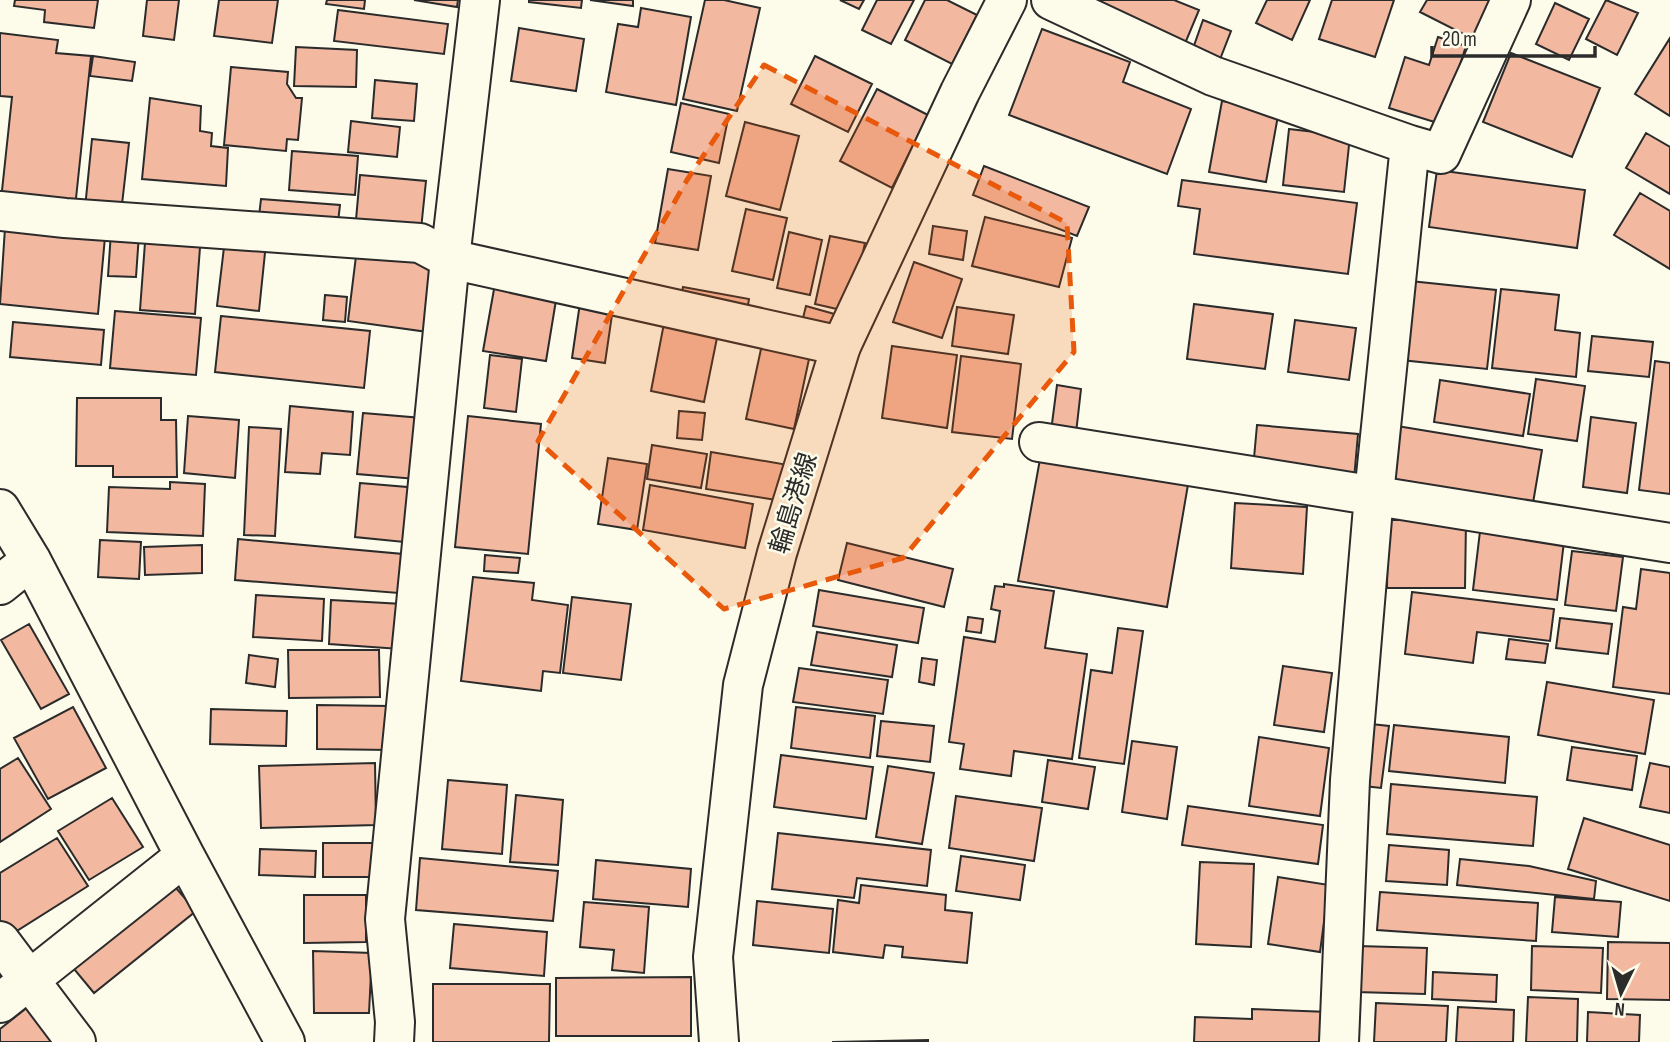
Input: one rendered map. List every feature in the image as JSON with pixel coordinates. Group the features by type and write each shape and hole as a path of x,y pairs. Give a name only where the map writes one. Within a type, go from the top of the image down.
{"street":[{"path":"394,1042 395,1022 386,919 450,260 480,0"},
{"name":"輪島港線","path":"719,1042 713,957 743,685 777,553 841,346 960,92 1007,0"},
{"path":"1051,0 1213,76 1441,154 1511,0"},
{"path":"1339,1042 1350,780 1374,495 1410,145"},
{"path":"0,211 65,219 420,243 450,260 841,346"},
{"path":"1039,442 1670,543"},
{"path":"0,509 31,560 184,856 285,1042"},
{"path":"0,584 31,560"},
{"path":"14,991 184,856"},
{"path":"0,942 14,991 76,1042"}],"highlighted area":[{"path":"764,65 1067,223 1074,352 903,558 724,609 538,441 687,180"}],"building":[{"path":"15,0 98,0 94,28 44,22 45,10 14,6"},
{"path":"147,0 179,0 174,40 143,36"},
{"path":"219,0 278,0 272,43 214,36"},
{"path":"327,0 365,0 364,9 326,4"},
{"path":"414,0 458,0 457,7"},
{"path":"529,0 582,0 581,8"},
{"path":"590,0 633,0 633,6"},
{"path":"705,0 724,0 760,8 737,111 683,99"},
{"path":"840,0 864,0 859,9"},
{"path":"877,0 914,0 891,44 862,30"},
{"path":"925,0 947,0 977,15 952,64 905,40"},
{"path":"1072,0 1174,0 1199,10 1184,46"},
{"path":"1267,0 1310,0 1292,40 1256,23"},
{"path":"1332,0 1394,0 1375,57 1319,39"},
{"path":"1427,0 1500,0 1479,42 1420,12"},
{"path":"1606,0 1638,13 1617,55 1586,39"},
{"path":"1555,3 1589,19 1569,60 1536,44"},
{"path":"641,8 691,17 676,105 606,92 618,24 638,27"},
{"path":"338,10 448,24 444,54 334,41"},
{"path":"1203,20 1231,31 1217,67 1190,57"},
{"path":"519,28 584,39 576,91 511,81"},
{"path":"1042,29 1130,62 1123,82 1191,109 1167,174 1009,115"},
{"path":"0,33 58,40 56,53 91,56 75,208 1,200 12,97 0,96"},
{"path":"1438,37 1466,46 1441,124 1389,108 1405,57 1429,65"},
{"path":"1670,38 1670,116 1635,94"},
{"path":"296,47 357,50 356,87 294,86"},
{"path":"1511,53 1600,88 1572,157 1483,122"},
{"path":"93,56 135,62 132,81 90,76"},
{"path":"815,56 872,84 848,132 791,104"},
{"path":"231,67 288,72 287,84 296,98 302,98 298,140 287,139 286,151 224,145"},
{"path":"375,80 417,84 414,121 372,118"},
{"path":"877,89 928,115 892,188 840,161"},
{"path":"150,98 201,106 200,131 212,133 211,146 228,148 226,186 142,179"},
{"path":"1222,101 1279,110 1266,182 1209,172"},
{"path":"681,103 729,114 719,163 671,152"},
{"path":"351,121 400,127 397,157 348,152"},
{"path":"745,122 799,136 780,210 726,196"},
{"path":"1289,129 1350,136 1344,192 1283,185"},
{"path":"1646,133 1670,147 1670,194 1626,168"},
{"path":"92,139 129,143 121,213 85,208"},
{"path":"292,151 358,156 355,195 289,190"},
{"path":"984,166 1089,207 1077,236 973,195"},
{"path":"668,169 711,176 698,250 655,243"},
{"path":"1437,170 1585,190 1577,248 1429,227"},
{"path":"360,175 426,181 420,239 355,231"},
{"path":"1182,180 1357,203 1348,274 1194,254 1200,209 1178,206"},
{"path":"1640,193 1670,211 1670,269 1614,235"},
{"path":"261,199 340,205 337,231 258,225"},
{"path":"746,209 787,218 773,280 732,271"},
{"path":"985,217 1072,238 1059,287 972,266"},
{"path":"933,226 967,231 963,260 929,254"},
{"path":"5,228 105,237 98,314 0,304"},
{"path":"146,229 201,234 195,314 140,310"},
{"path":"111,232 139,234 136,277 108,276"},
{"path":"789,232 822,240 810,295 777,288"},
{"path":"830,236 865,243 850,312 815,304"},
{"path":"225,239 266,243 259,311 217,306"},
{"path":"357,248 437,258 428,332 348,321"},
{"path":"914,262 962,279 942,338 893,322"},
{"path":"496,278 558,288 546,361 483,351"},
{"path":"1410,281 1496,290 1487,369 1401,360"},
{"path":"683,287 749,299 746,317 679,305"},
{"path":"1501,289 1559,295 1555,330 1580,333 1576,377 1492,368"},
{"path":"325,295 347,297 345,322 323,320"},
{"path":"581,296 614,301 605,363 572,358"},
{"path":"1194,304 1273,314 1265,369 1187,359"},
{"path":"806,306 845,317 840,332 802,322"},
{"path":"957,307 1014,315 1008,354 952,346"},
{"path":"115,311 201,318 196,375 110,368"},
{"path":"221,316 370,331 364,388 215,372"},
{"path":"665,318 719,328 704,402 651,391"},
{"path":"1295,320 1356,328 1349,380 1288,372"},
{"path":"13,322 104,330 101,365 10,357"},
{"path":"764,335 812,345 794,429 746,419"},
{"path":"1592,336 1653,342 1649,377 1588,371"},
{"path":"892,346 957,355 947,428 882,418"},
{"path":"490,355 522,359 516,412 484,408"},
{"path":"961,356 1021,364 1012,439 952,432"},
{"path":"1655,361 1670,363 1670,494 1639,490"},
{"path":"1536,379 1585,386 1577,441 1528,434"},
{"path":"1440,380 1530,394 1523,436 1434,422"},
{"path":"1057,385 1081,389 1075,442 1050,439"},
{"path":"77,398 161,398 161,420 176,420 177,477 113,477 113,466 76,466"},
{"path":"290,406 353,412 350,455 322,453 320,474 285,472"},
{"path":"679,411 705,413 702,440 677,438"},
{"path":"363,413 422,418 416,479 357,474"},
{"path":"188,416 239,420 235,478 184,473"},
{"path":"468,416 541,424 528,554 455,547"},
{"path":"1591,417 1636,423 1627,493 1583,487"},
{"path":"1257,425 1358,434 1354,479 1253,469"},
{"path":"1397,426 1542,450 1533,503 1388,478"},
{"path":"249,427 281,429 275,536 244,535"},
{"path":"652,445 707,454 701,488 647,479"},
{"path":"1042,448 1190,473 1167,607 1018,581"},
{"path":"711,452 788,465 783,501 706,489"},
{"path":"608,458 647,464 637,530 598,524"},
{"path":"170,482 205,484 203,536 107,532 109,487 170,489"},
{"path":"360,483 419,488 414,543 355,537"},
{"path":"650,485 753,504 745,548 643,530"},
{"path":"1235,503 1307,507 1303,574 1231,568"},
{"path":"1388,520 1466,520 1465,588 1387,588"},
{"path":"1481,523 1565,533 1557,600 1473,590"},
{"path":"238,539 414,555 411,594 235,580"},
{"path":"100,540 141,542 139,579 98,577"},
{"path":"847,543 953,569 944,607 838,580"},
{"path":"202,545 202,573 145,575 144,547"},
{"path":"1572,551 1623,557 1616,611 1565,605"},
{"path":"485,555 520,558 518,573 484,571"},
{"path":"1641,569 1670,573 1670,694 1613,687 1623,607 1636,609"},
{"path":"473,577 534,583 532,600 568,605 560,673 543,671 541,691 461,681"},
{"path":"1004,584 1054,591 1045,648 1087,654 1072,759 1014,751 1011,776 960,769 964,744 949,742 964,637 995,642 1000,611 991,609 995,586 1004,587"},
{"path":"819,590 924,608 918,643 813,626"},
{"path":"1412,592 1554,609 1550,641 1477,632 1473,663 1405,654"},
{"path":"256,595 324,599 322,641 253,637"},
{"path":"572,597 631,604 621,680 563,673"},
{"path":"331,600 403,604 400,649 329,644"},
{"path":"968,617 983,619 981,633 966,631"},
{"path":"1560,618 1612,624 1608,654 1556,648"},
{"path":"29,624 69,694 41,709 1,640"},
{"path":"1118,628 1143,631 1124,764 1079,758 1091,670 1112,673"},
{"path":"817,632 897,645 892,677 811,665"},
{"path":"1509,639 1548,644 1545,663 1506,659"},
{"path":"288,650 379,650 380,697 289,698"},
{"path":"249,655 278,659 275,687 246,683"},
{"path":"922,658 937,660 934,685 919,682"},
{"path":"1283,666 1332,673 1324,732 1274,725"},
{"path":"799,668 888,680 883,714 793,702"},
{"path":"1547,682 1654,700 1645,754 1538,735"},
{"path":"317,705 390,706 389,750 317,749"},
{"path":"73,707 106,768 48,799 14,738"},
{"path":"796,707 875,716 870,758 791,748"},
{"path":"211,709 287,711 286,746 210,744"},
{"path":"881,721 934,726 930,762 877,756"},
{"path":"1371,724 1389,726 1381,788 1364,786"},
{"path":"1394,725 1509,737 1505,783 1389,771"},
{"path":"1259,737 1329,748 1320,816 1249,806"},
{"path":"1132,741 1177,747 1167,819 1122,812"},
{"path":"1572,747 1637,756 1632,790 1567,780"},
{"path":"781,755 873,767 866,819 774,807"},
{"path":"18,758 51,809 0,842 0,769"},
{"path":"1048,760 1095,767 1088,809 1042,802"},
{"path":"375,763 376,825 261,828 259,766"},
{"path":"1650,763 1670,767 1670,813 1640,807"},
{"path":"888,766 934,773 922,844 876,837"},
{"path":"448,780 507,785 502,854 442,849"},
{"path":"1391,784 1537,797 1533,846 1387,834"},
{"path":"516,795 563,800 558,865 510,862"},
{"path":"956,796 1042,808 1034,861 949,848"},
{"path":"112,798 143,847 89,880 58,831"},
{"path":"1188,806 1323,825 1318,864 1182,845"},
{"path":"1584,818 1670,845 1670,901 1568,869"},
{"path":"778,833 931,850 927,886 857,878 854,898 772,889"},
{"path":"57,838 88,886 4,939 0,932 0,873"},
{"path":"323,843 377,843 377,877 323,877"},
{"path":"1389,845 1449,850 1447,885 1386,881"},
{"path":"260,849 316,851 315,877 259,875"},
{"path":"961,856 1025,865 1020,900 956,891"},
{"path":"420,858 558,871 553,921 416,910"},
{"path":"1460,859 1529,866 1596,881 1594,899 1457,885"},
{"path":"596,860 691,869 688,907 593,899"},
{"path":"1200,862 1254,864 1251,947 1196,944"},
{"path":"1278,877 1329,885 1320,952 1268,944"},
{"path":"170,881 196,911 94,993 69,963"},
{"path":"861,885 946,895 945,910 972,913 967,963 902,957 903,947 885,945 883,958 833,952 838,900 859,903"},
{"path":"1380,892 1538,903 1536,941 1377,930"},
{"path":"304,895 366,895 366,942 304,943"},
{"path":"1555,897 1621,902 1618,937 1552,932"},
{"path":"757,901 833,909 829,953 753,945"},
{"path":"584,902 649,907 644,973 612,970 614,950 580,947"},
{"path":"454,924 547,932 544,976 450,968"},
{"path":"1608,942 1670,943 1670,1000 1607,999"},
{"path":"1358,946 1427,948 1425,994 1356,992"},
{"path":"1532,946 1603,948 1601,993 1531,990"},
{"path":"313,951 372,953 369,1013 314,1013"},
{"path":"1433,972 1497,975 1496,1002 1432,999"},
{"path":"691,977 691,1036 556,1036 556,978"},
{"path":"433,984 550,984 549,1042 433,1042"},
{"path":"1528,997 1578,999 1577,1042 1526,1042"},
{"path":"1376,1003 1448,1006 1446,1042 1374,1042"},
{"path":"29,1006 58,1042 0,1042 0,1029"},
{"path":"1458,1007 1514,1010 1513,1042 1456,1042"},
{"path":"1252,1009 1329,1012 1328,1042 1194,1042 1195,1017 1252,1019"},
{"path":"1588,1012 1640,1015 1639,1042 1587,1042"},
{"path":"928,1040 928,1042 832,1042"}]}
